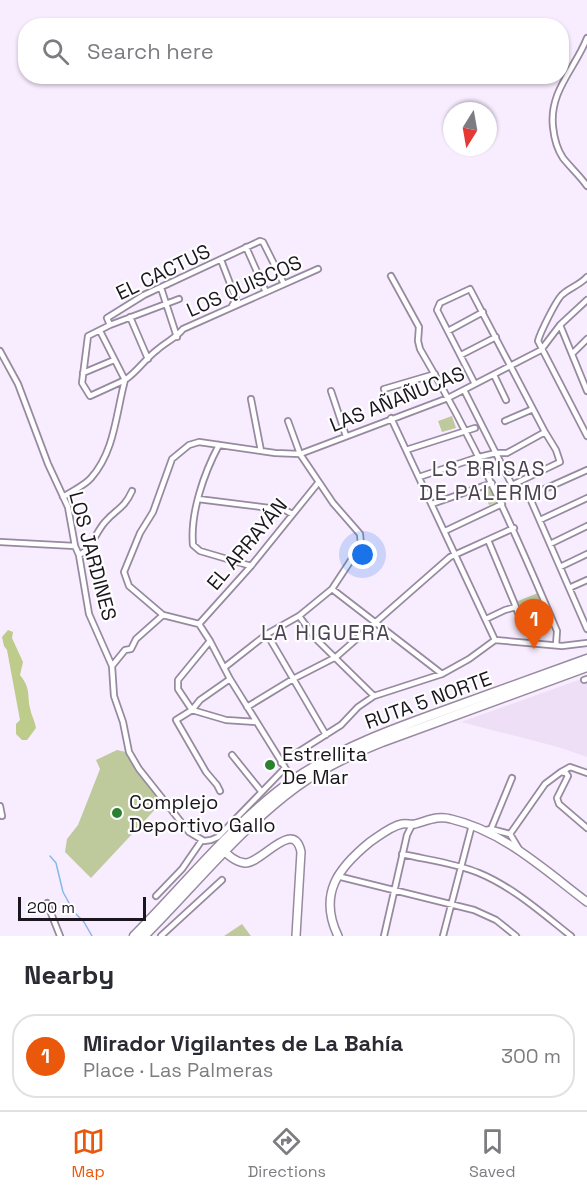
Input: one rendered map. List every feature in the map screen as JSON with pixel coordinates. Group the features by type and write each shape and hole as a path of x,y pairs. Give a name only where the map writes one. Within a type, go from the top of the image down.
{"highway":[{"name":"RUTA 5 NORTE","path":"134,936 222,849 295,784 335,755 380,734 587,659"},
{"name":"RUTA 5 NORTE","path":"295,784 375,745 587,668"},
{"name":"RUTA 5 NORTE","path":"144,936 222,849"}],"street":[{"path":"569,72 587,38"},
{"path":"561,84 552,119 555,139 560,152 587,186"},
{"name":"EL CACTUS","path":"83,373 88,336 110,325 107,318 144,295 246,247 260,241 263,242 284,284"},
{"path":"246,247 266,292"},
{"path":"222,260 236,299 232,306"},
{"name":"LOS QUISCOS","path":"83,373 82,383 90,396 138,372 157,350 177,337 183,329 318,269"},
{"path":"391,276 419,327 419,347 467,432 514,528 557,631 556,645"},
{"path":"587,276 579,285 564,293 556,301 538,339 541,350 587,436"},
{"path":"161,288 177,337"},
{"path":"464,390 512,485 560,462 512,365 470,289 440,303 437,310 475,384"},
{"path":"110,325 179,299"},
{"name":"LAS AÑAÑUCAS","path":"300,454 448,398 541,350 560,325 587,300"},
{"path":"448,331 483,312"},
{"path":"130,317 148,359"},
{"path":"560,325 585,378 587,391"},
{"path":"63,497 90,479 110,448 125,380 100,331"},
{"path":"461,356 496,337"},
{"path":"572,354 587,339"},
{"name":"LOS JARDINES","path":"0,351 68,507 89,614 112,666 114,696 123,722 129,752 140,770 186,829 202,840"},
{"path":"83,373 114,360"},
{"path":"384,389 435,374"},
{"path":"494,375 506,400"},
{"path":"331,391 346,436"},
{"path":"251,399 261,451"},
{"path":"506,421 533,409"},
{"path":"391,418 495,640"},
{"path":"225,668 267,634 299,616 332,589 358,550 361,539 352,524 333,504 300,454 288,421"},
{"path":"406,450 475,428"},
{"path":"419,477 479,457 507,453 545,432"},
{"path":"295,784 199,624 163,615 127,583 124,569 153,512 172,459 194,443 282,454 300,454"},
{"path":"219,445 206,473 198,500 194,547 200,551 251,566"},
{"path":"587,470 529,496 587,629"},
{"name":"EL ARRAYÁN","path":"199,624 251,566 318,483"},
{"path":"432,504 492,483"},
{"path":"79,555 86,552 106,521 122,508 132,491"},
{"path":"540,520 587,498"},
{"path":"198,500 285,510 292,513"},
{"path":"445,531 502,504"},
{"path":"550,544 587,526"},
{"path":"247,707 293,679 336,657 450,557 514,528"},
{"path":"486,619 505,610 517,610 488,540"},
{"path":"0,542 75,546"},
{"path":"560,567 587,554"},
{"path":"570,588 587,580"},
{"path":"332,589 442,674"},
{"path":"580,613 587,609"},
{"path":"112,666 125,650 131,649 136,639 163,615"},
{"path":"299,616 316,639 374,696"},
{"path":"267,634 326,735"},
{"path":"281,763 341,725 358,707 374,696 442,674 469,659 495,640 575,646 587,643"},
{"path":"210,641 177,681 178,689 192,710 226,720 256,722"},
{"path":"220,791 206,772 176,720 230,679"},
{"path":"232,754 261,791"},
{"path":"510,834 545,784 570,767 587,773"},
{"path":"156,896 182,870 202,840 218,837 285,768"},
{"path":"561,772 568,776 557,798 559,804 587,828"},
{"path":"490,829 512,778"},
{"path":"0,806 2,816"},
{"path":"338,936 330,906 331,893 344,864 376,838 403,823 412,825 440,817 472,825 521,852 587,902"},
{"path":"384,936 407,833 412,825"},
{"path":"443,936 472,825"},
{"path":"481,830 490,829 510,834 521,852"},
{"path":"222,849 235,860 246,863 258,860 283,840 293,840 299,845 301,852 296,936"},
{"path":"402,854 479,873 530,904 571,936"},
{"path":"337,876 474,910 489,916 516,936"},
{"path":"161,936 222,880"},
{"path":"47,903 60,936"}],"shaded area":[{"path":"587,677 587,757 558,747 461,722"}],"green space":[{"path":"452,416 456,428 442,432 438,421"},
{"path":"490,486 497,502 489,505 482,490"},
{"path":"538,593 543,603 522,611 518,601"},
{"path":"8,630 13,632 12,638 23,662 20,675 27,688 36,728 27,740 22,740 16,734 16,724 20,720 7,650 2,637"},
{"name":"Complejo Deportivo Gallo","path":"117,750 126,752 137,770 163,801 91,878 65,852 67,839 78,825 100,769 96,760"},
{"path":"242,924 251,936 224,936"}],"waterway":[{"path":"50,856 56,863 63,892 74,912 84,922 92,936"}],"place":[{"name":"Mirador Vigilantes de La Bahía","path":"534,649"},
{"name":"Estrellita De Mar","path":"270,765"},
{"name":"Complejo Deportivo Gallo","path":"117,813"}],"district":[{"name":"LS BRISAS DE PALERMO","path":"489,480"},
{"name":"LA HIGUERA","path":"326,632"}]}
